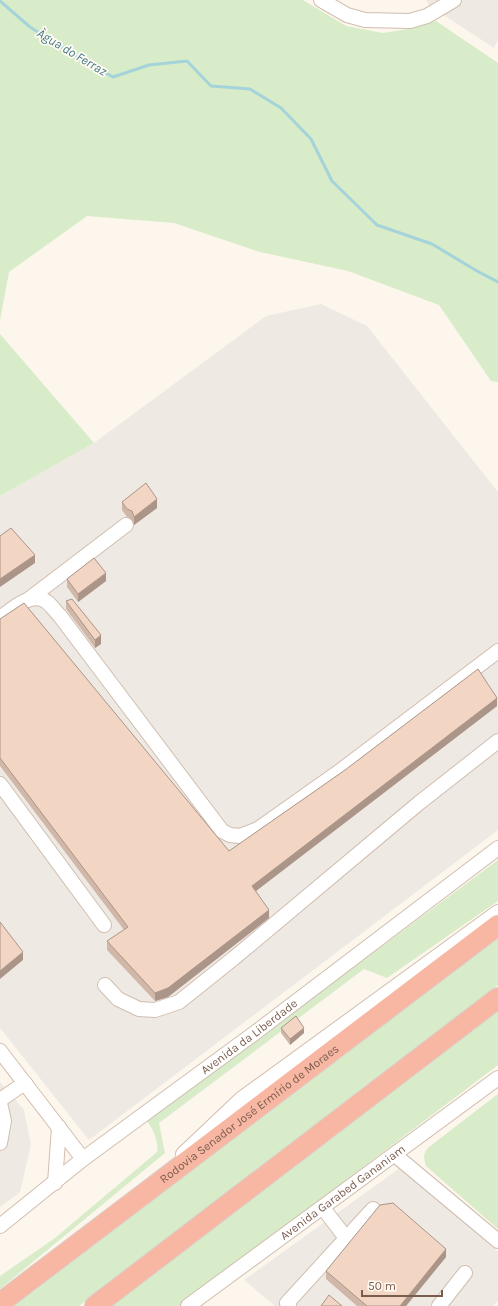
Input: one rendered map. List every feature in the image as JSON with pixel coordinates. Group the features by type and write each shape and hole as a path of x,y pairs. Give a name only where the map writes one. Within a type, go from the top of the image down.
{"highway":[{"name":"Rodovia Senador José Ermírio de Moraes","path":"0,1303 498,925"},
{"path":"95,1306 498,998"}],"street":[{"path":"320,0 347,15 366,20 410,20 426,16 449,3"},
{"path":"0,618 29,599 126,525"},
{"path":"29,599 38,598 46,601 60,616 222,831 230,835 240,836 258,829 340,771 498,651"},
{"path":"105,985 118,999 139,1009 155,1010 178,1002 234,958 418,803 498,741"},
{"path":"0,784 104,924"},
{"name":"Avenida da Liberdade","path":"0,1226 83,1159 264,1025 498,848"},
{"path":"132,1203 241,1099 498,912"},
{"path":"0,1050 83,1159"},
{"name":"Avenida Garabed Gananiam","path":"188,1306 498,1078"},
{"path":"0,1143 4,1121 0,1102 25,1083"},
{"path":"55,1182 58,1127"},
{"path":"395,1155 498,1241"},
{"path":"323,1208 346,1238"},
{"path":"289,1306 287,1303 373,1209"},
{"path":"439,1306 465,1273"}],"shaded area":[{"path":"426,0 498,0 498,40 494,48 430,6"},
{"path":"321,304 367,326 498,492 498,830 89,1140 0,1028 0,496 94,443 266,316"},
{"path":"0,1082 24,1110 31,1145 20,1192 0,1207"},
{"path":"400,1168 498,1252 498,1301 493,1306 275,1306 244,1280"}],"green space":[{"path":"0,0 303,0 346,26 383,33 414,28 436,21 498,63 498,382 491,381 439,305 348,271 260,252 174,223 87,216 9,272 0,320"},
{"path":"0,334 94,443 0,496"},
{"path":"498,860 498,901 387,978 364,969 159,1123 165,1153 0,1289 0,1276 55,1238 157,1152 155,1136 147,1121"},
{"path":"498,933 498,985 79,1306 8,1306"},
{"path":"498,1010 498,1065 180,1306 111,1306"},
{"path":"498,1094 498,1229 426,1166 424,1158 429,1147"}],"building":[{"path":"146,483 157,499 134,517 132,511 127,509 122,502"},
{"path":"11,528 35,555 0,579 0,536"},
{"path":"94,558 106,573 78,594 67,579"},
{"path":"72,599 101,635 95,640 66,601"},
{"path":"24,603 229,851 345,770 478,669 497,698 252,886 269,910 168,988 155,993 107,941 128,927 0,758 0,619"},
{"path":"0,922 23,952 0,971"},
{"path":"296,1016 304,1028 290,1039 281,1028"},
{"path":"393,1203 446,1249 400,1306 367,1306 326,1271 380,1205"},
{"path":"329,1295 342,1306 321,1306"}],"waterway":[{"name":"Àgua do Ferraz","path":"0,1 30,27 72,54 113,77 149,65 187,61 211,86 250,89 281,108 311,139 332,181 377,225 432,244 498,282"}]}
